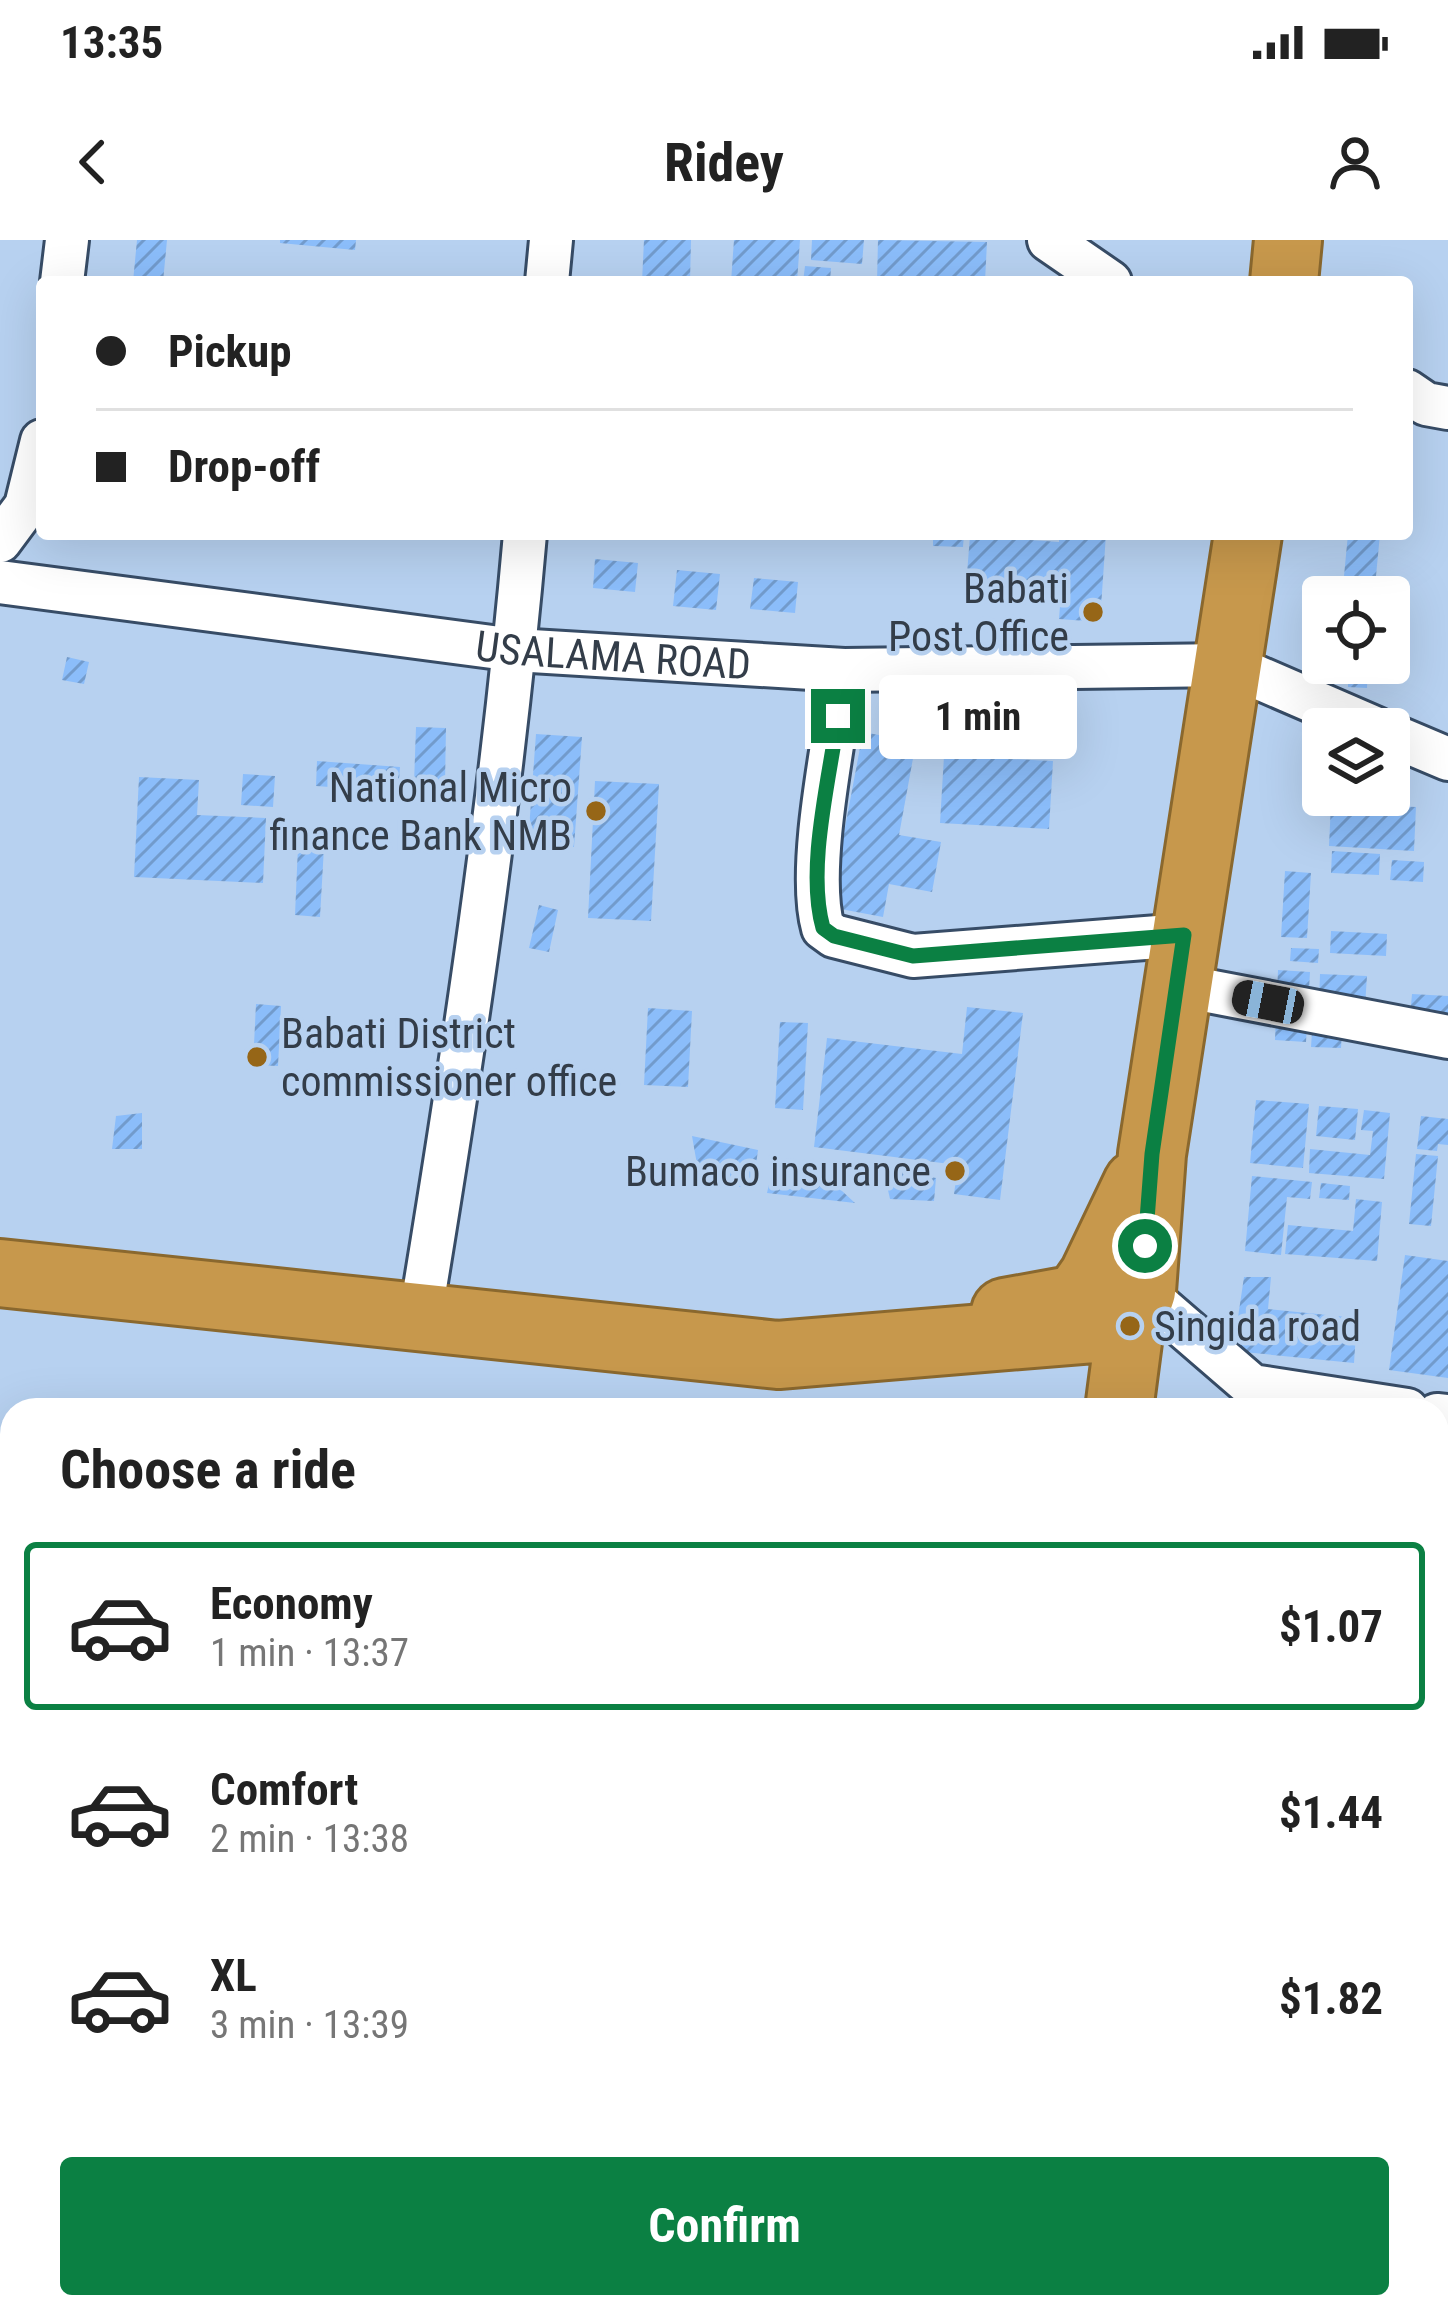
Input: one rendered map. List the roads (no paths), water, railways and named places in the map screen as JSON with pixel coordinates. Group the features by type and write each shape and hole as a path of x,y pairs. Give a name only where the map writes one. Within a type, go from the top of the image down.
{"highway":[{"path":"1285,276 1288,240"},
{"path":"1121,1398 1180,960 1247,540"},
{"path":"778,1355 1077,1298 1093,1276 1152,1154"},
{"path":"0,1274 778,1355 1136,1309"}],"street":[{"path":"63,276 67,240"},
{"path":"548,276 551,240"},
{"path":"1049,240 1101,276"},
{"path":"1413,395 1426,404 1448,408"},
{"path":"0,541 26,506 36,465"},
{"path":"420,1318 472,1004 524,540"},
{"name":"USALAMA ROAD","path":"0,582 515,650 844,670 1229,665"},
{"path":"1229,665 1328,708"},
{"path":"844,670 818,898 823,928 834,936 913,956 1180,960 1448,1037"},
{"path":"1410,743 1448,760"},
{"path":"1136,1309 1252,1386 1330,1398"}],"place":[{"name":"Babati Post Office","path":"1093,612"},
{"name":"National Micro finance Bank NMB","path":"596,811"},
{"name":"Babati District commissioner office","path":"257,1057"},
{"name":"Bumaco insurance","path":"955,1171"},
{"name":"Singida road","path":"1130,1326"}]}
